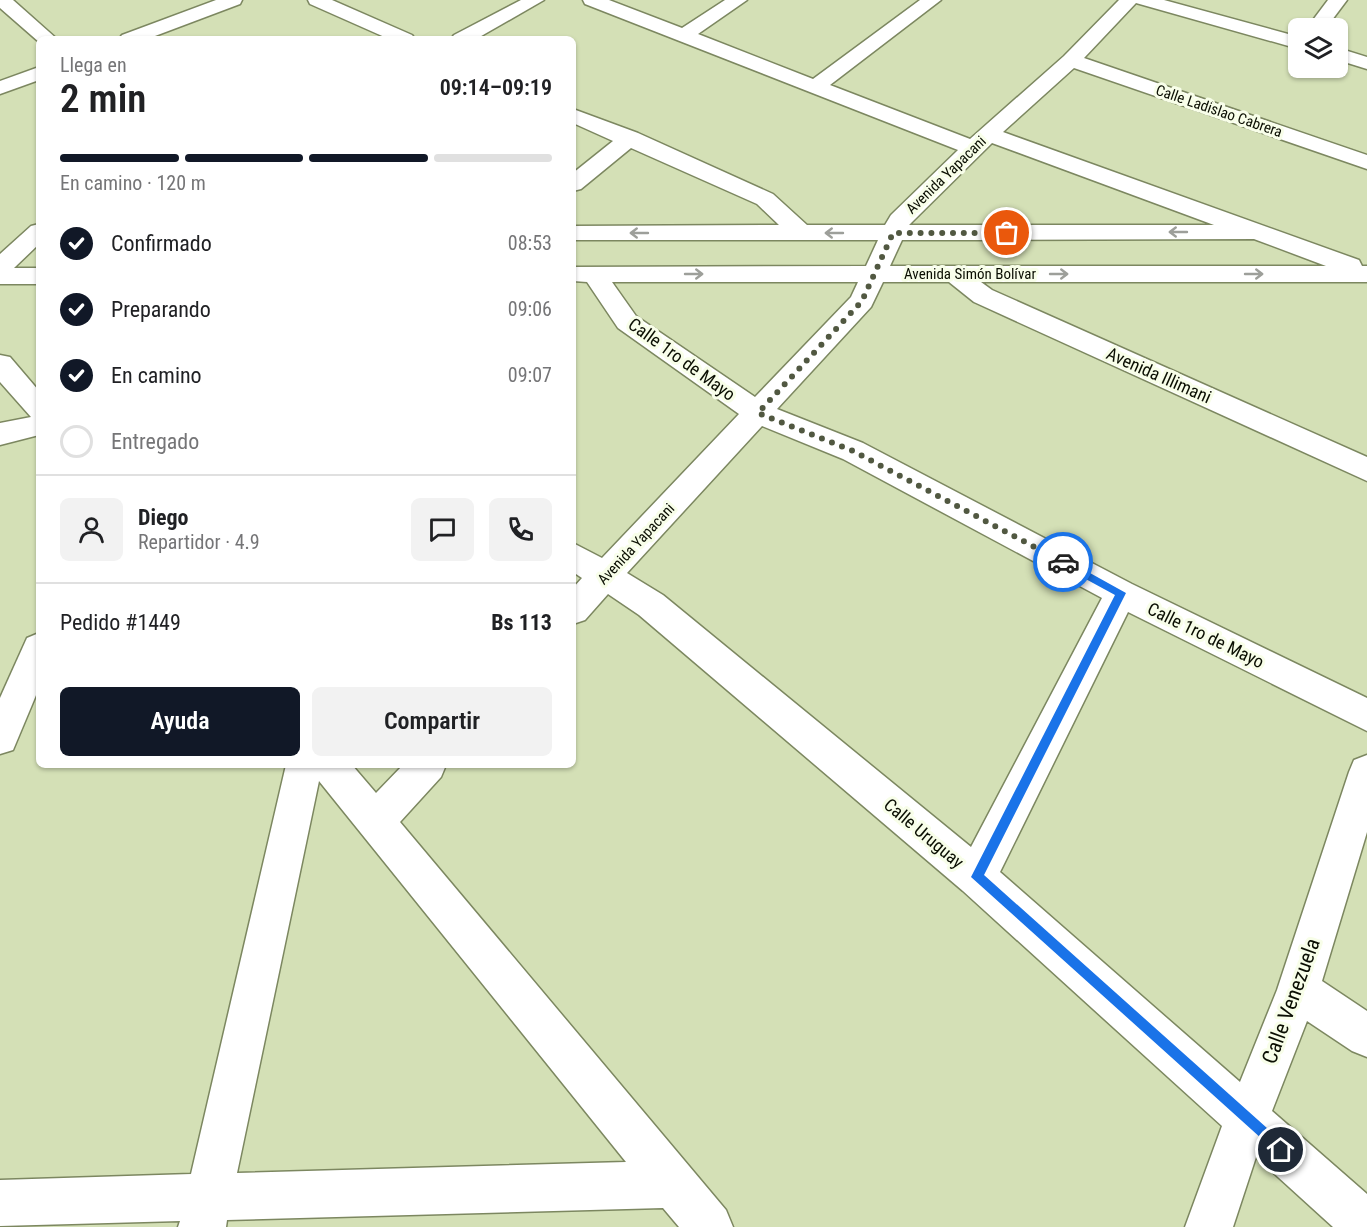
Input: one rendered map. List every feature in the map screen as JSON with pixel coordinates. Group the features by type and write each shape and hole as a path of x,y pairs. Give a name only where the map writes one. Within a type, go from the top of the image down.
{"street":[{"path":"2,0 44,36"},
{"path":"137,36 233,0"},
{"path":"317,0 398,36"},
{"path":"467,36 536,0"},
{"path":"592,0 817,85 1258,232 1367,273"},
{"path":"684,35 738,0"},
{"path":"817,85 932,0"},
{"name":"Avenida Yapacani","path":"576,602 589,567 758,413 862,301 899,220 980,141 1071,60 1129,0"},
{"path":"1143,0 1288,40"},
{"path":"1324,18 1338,0"},
{"path":"367,36 381,28"},
{"path":"1348,57 1367,63"},
{"name":"Calle Ladislao Cabrera","path":"1071,60 1367,162"},
{"path":"0,88 36,74"},
{"path":"576,116 765,199 801,233"},
{"path":"576,182 630,138"},
{"path":"576,233 1258,232"},
{"path":"0,238 36,236"},
{"path":"0,267 36,236"},
{"name":"Avenida Simón Bolívar","path":"583,274 1367,273"},
{"name":"Calle 1ro de Mayo","path":"583,274 627,322 758,413 853,451 1121,593 1367,715"},
{"name":"Avenida Illimani","path":"955,274 983,296 1367,470"},
{"path":"0,276 36,276"},
{"path":"0,364 36,406"},
{"path":"0,434 36,426"},
{"name":"Calle Uruguay","path":"589,567 651,605 977,877 1367,1226"},
{"path":"977,877 1121,593"},
{"path":"0,738 36,655"},
{"path":"206,1212 303,768"},
{"path":"332,768 709,1227"},
{"path":"376,820 425,768"},
{"name":"Calle Venezuela","path":"1209,1227 1247,1119 1298,990 1367,772"},
{"path":"1298,990 1367,1036"},
{"path":"0,1203 206,1212 673,1184"}],"way so far":[{"path":"1007,233 893,233 862,301 758,413 853,451 1063,562"}],"route":[{"path":"1063,562 1121,593 977,877 1281,1150"}]}
